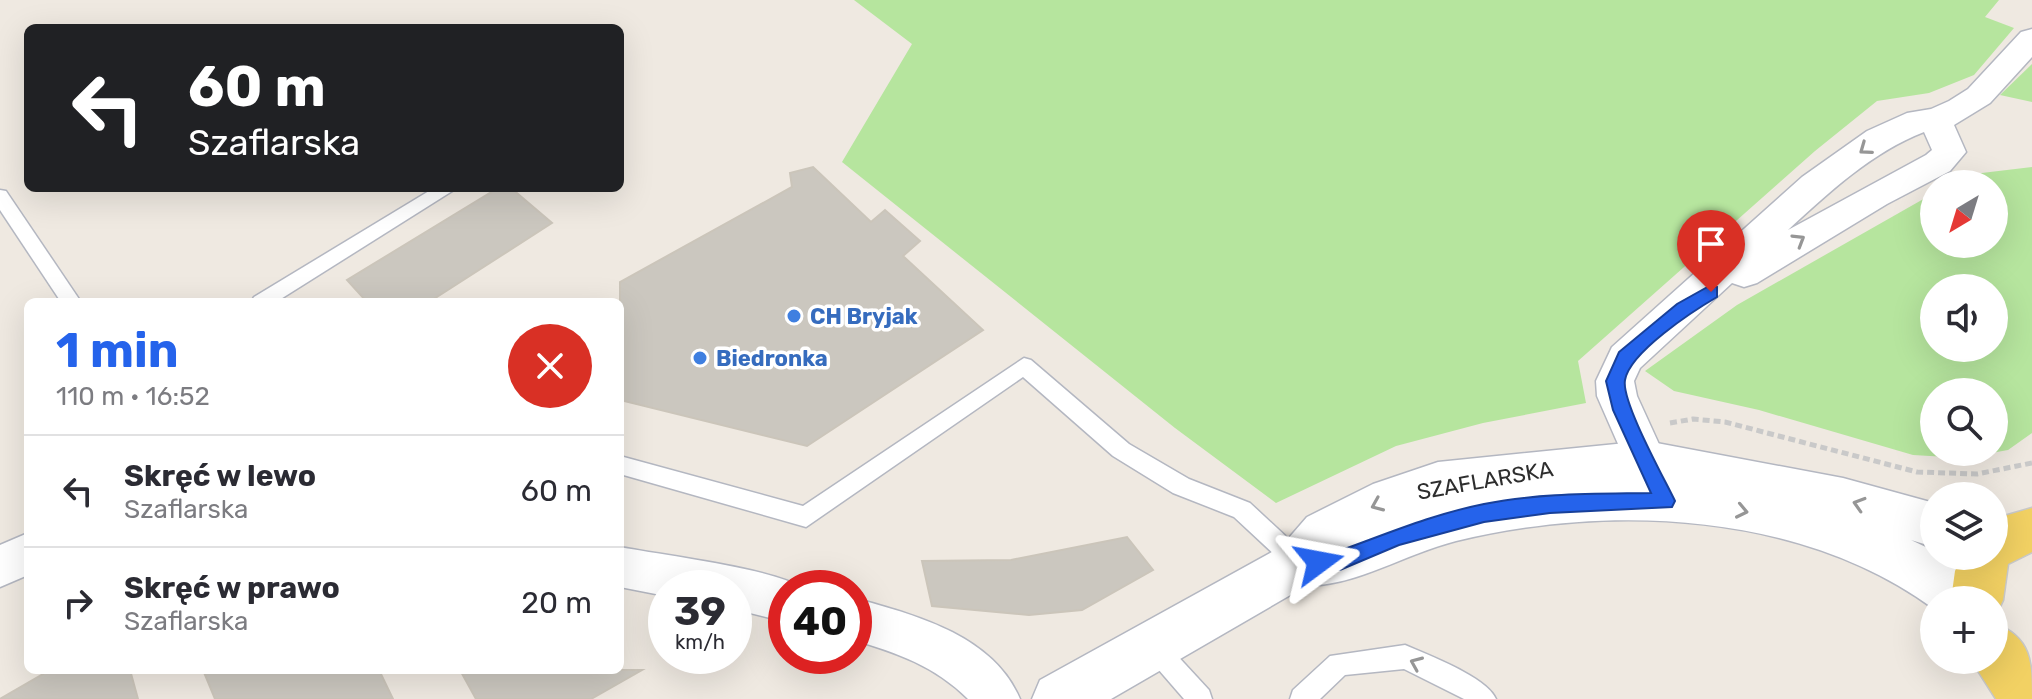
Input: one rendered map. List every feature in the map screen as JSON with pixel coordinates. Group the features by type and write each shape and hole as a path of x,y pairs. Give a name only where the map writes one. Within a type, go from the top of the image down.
{"main road":[{"path":"2008,671 2024,697"}],"street":[{"path":"1647,463 1617,396 1615,381 1619,368 1814,186 1879,139 1918,121 1936,120 1979,96 2032,39"},
{"path":"1683,308 1875,195 1938,163 1949,152 1936,120"},
{"name":"SZAFLARSKA","path":"1059,699 1299,563 1340,561 1396,537 1484,513 1550,504 1647,463 1784,486 1920,521"},
{"name":"SZAFLARSKA","path":"1647,463 1719,506 1870,543 1944,586"},
{"path":"0,567 24,555"},
{"path":"624,568 648,573"},
{"path":"872,624 906,634 949,653 987,685 997,699"}],"lane":[{"path":"268,298 441,192"},
{"path":"0,196 68,298"},
{"path":"624,466 806,517 1024,366 1121,450 1181,486 1242,510 1299,563"},
{"path":"1153,646 1200,699"},
{"path":"1302,699 1339,664 1405,657 1471,689 1484,699"}],"path":[{"path":"1647,463 1693,419 1725,422 1917,472 1951,475 2032,463"}],"green space":[{"path":"854,0 1999,0 1985,17 2014,28 1974,75 1929,93 1877,101 1815,151 1578,361 1586,403 1483,423 1396,446 1276,503 1175,428 842,162 912,44"},
{"path":"2032,64 2032,102 2000,95"},
{"path":"2032,167 2032,433 2008,450 2008,378 1920,378 1920,455 1759,410 1674,391 1645,371 1737,305 1920,201 1920,258 2008,258 2007,170"}],"building":[{"name":"CH Bryjak","path":"813,167 871,222 885,210 920,241 903,256 983,330 807,446 624,401 624,298 620,298 620,282 792,187 790,173"},
{"path":"491,192 516,192 552,223 435,298 363,298 347,280"},
{"path":"1127,537 1153,570 1082,610 1029,615 932,606 922,561 1011,560"},
{"path":"624,670 642,670 591,699 476,699 462,674 624,674"},
{"path":"43,674 131,674 138,699 0,699"},
{"path":"205,674 381,674 393,699 215,699"}],"place":[{"name":"CH Bryjak","path":"794,316"},
{"name":"Biedronka","path":"700,358"}],"route":[{"path":"1319,562 1340,561 1396,537 1484,513 1550,504 1665,501 1622,410 1615,381 1626,358 1683,308 1711,292"}]}
